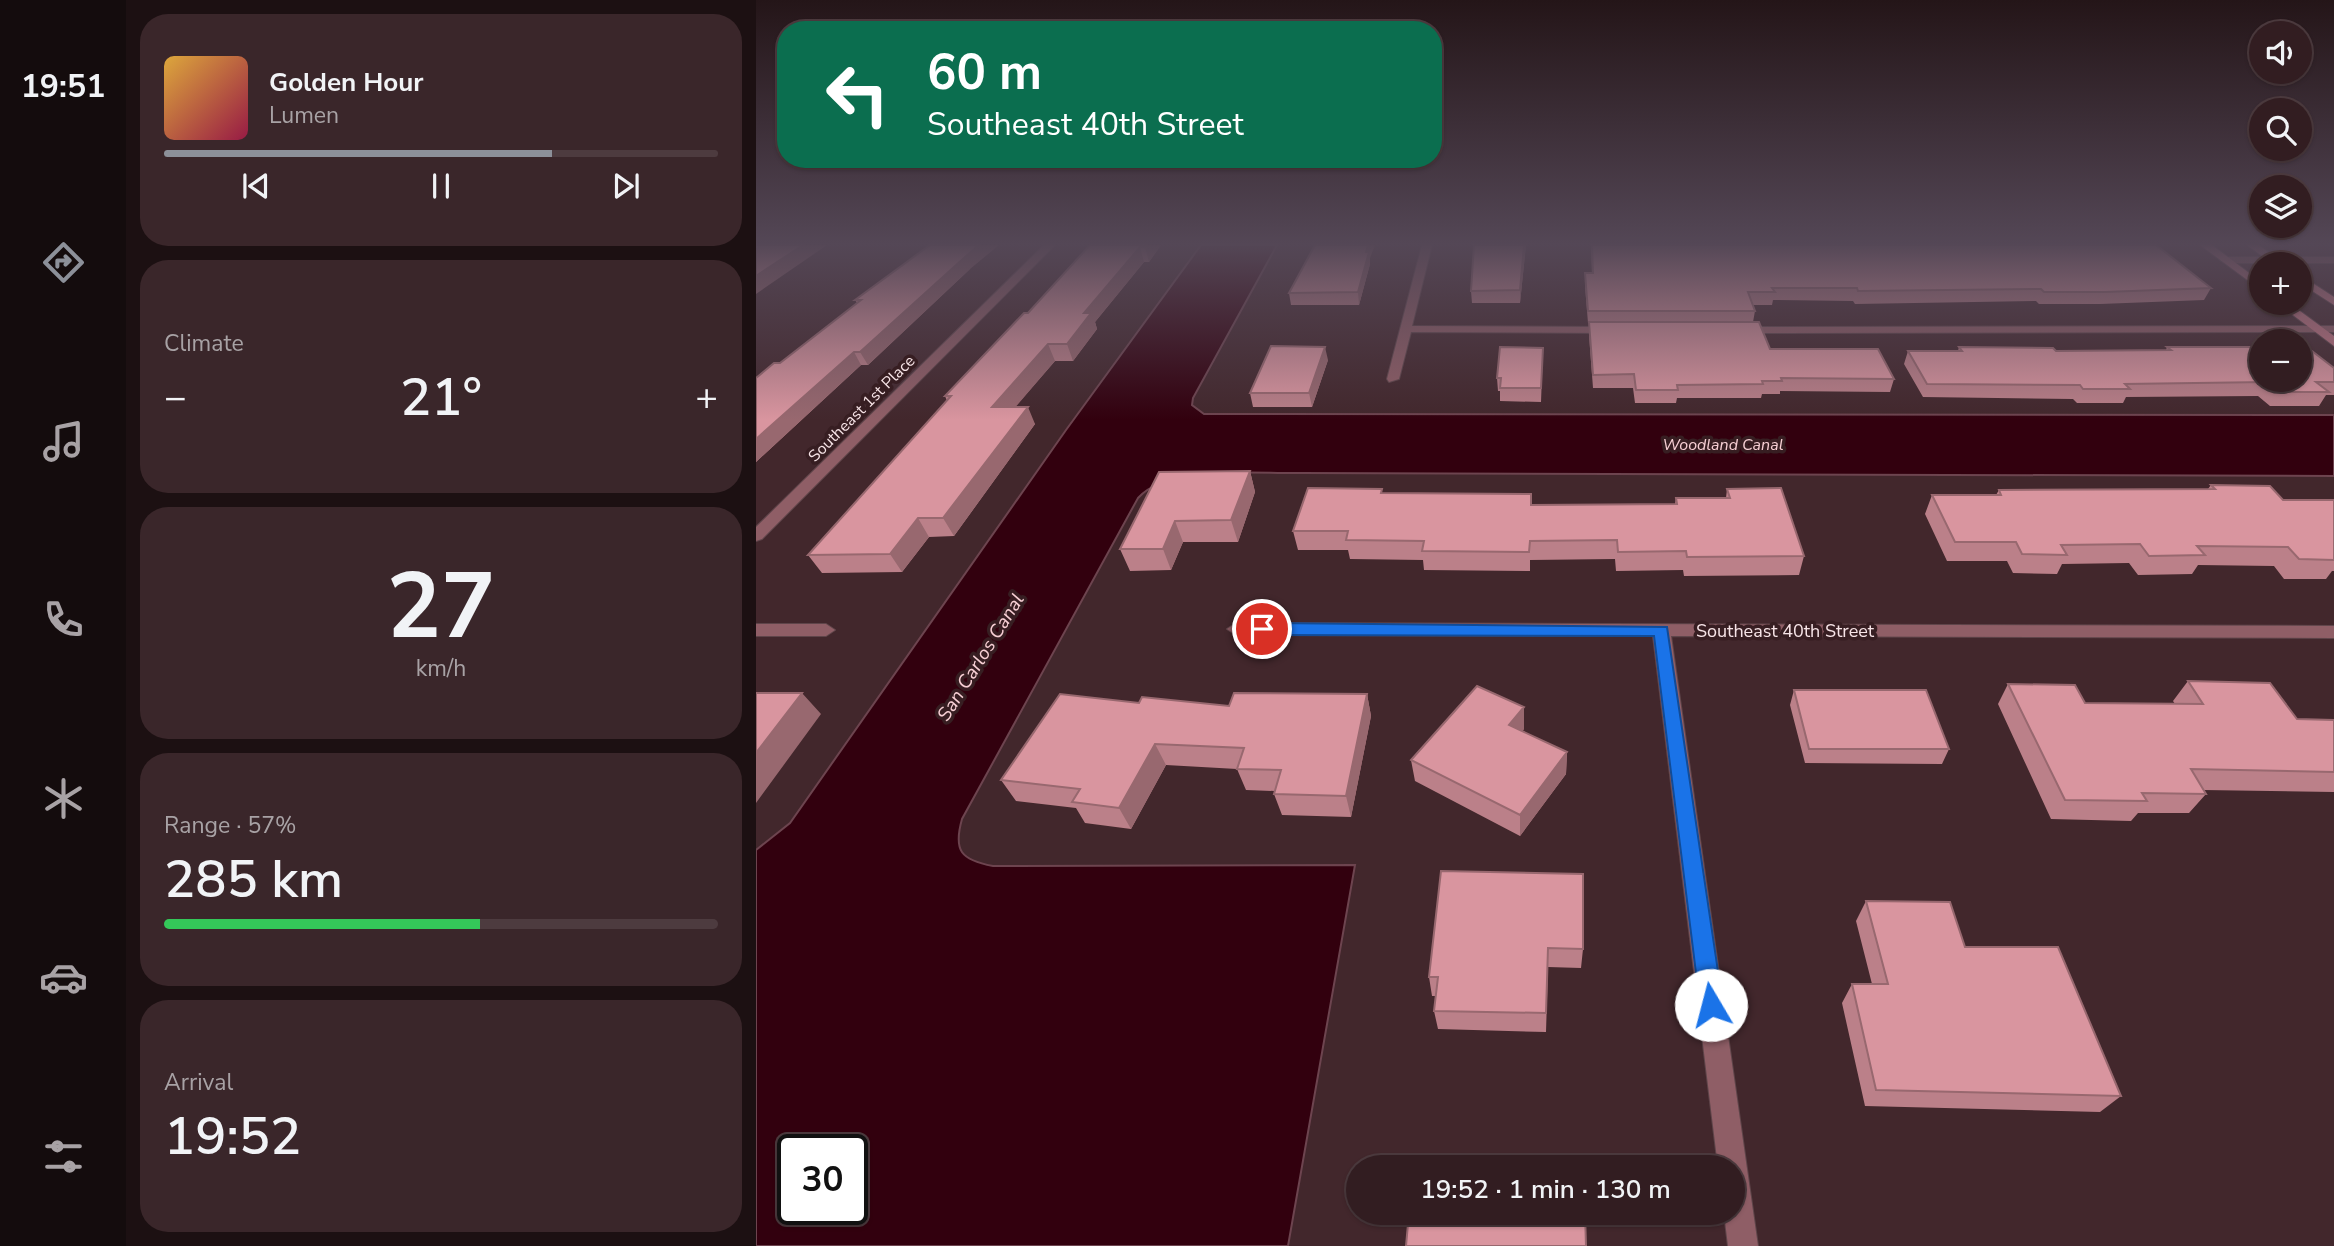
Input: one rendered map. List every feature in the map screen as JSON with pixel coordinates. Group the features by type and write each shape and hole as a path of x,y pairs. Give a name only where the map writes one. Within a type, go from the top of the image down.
{"main road":[{"path":"2298,315 2334,342"}],"street":[{"name":"Southeast 1st Place","path":"756,536 992,303"},
{"path":"1393,379 1413,303"},
{"path":"1406,329 1626,330"},
{"path":"1722,330 2334,329"},
{"name":"Southeast 40th Street","path":"1236,629 2334,632"},
{"path":"756,630 826,630"},
{"path":"1661,631 1743,1246"}],"water":[{"path":"1159,303 1245,303 1193,398 1192,405 1204,414 2334,415 2334,476 1237,472 1191,475 1170,480 1152,487 1138,498 962,819 959,846 973,861 993,866 1355,865 1288,1246 756,1246 756,850 790,823 1066,430"}],"building":[{"path":"857,303 914,303 860,352 854,352 756,439 756,378 774,363 780,363"},
{"path":"1037,303 1092,303 1084,313 1091,313 1067,344 1048,344 992,407 1028,407 943,518 918,518 890,554 808,555 951,396 945,396 1024,313 1028,313"},
{"path":"1587,303 1752,303 1755,311 1588,311"},
{"path":"1589,322 1759,322 1770,349 1878,349 1894,379 1781,378 1782,381 1762,381 1763,384 1677,385 1678,390 1636,390 1634,374 1593,375"},
{"path":"1271,346 1325,347 1309,393 1250,393"},
{"path":"1500,347 1543,348 1541,388 1500,388 1501,378 1497,378"},
{"path":"1959,347 2053,348 2056,351 2249,347 2249,382 2125,384 2130,389 2083,389 2080,385 1927,384 1908,351 1962,351"},
{"path":"2312,351 2334,368 2334,382 2316,382 2329,392 2312,392"},
{"path":"1250,471 1231,520 1175,521 1163,549 1120,549 1159,472"},
{"path":"2211,485 2270,486 2283,500 2334,500 2334,560 2299,559 2288,547 2197,546 2205,555 2149,556 2140,544 2061,545 2067,555 2022,554 2016,542 1955,542 1932,495 2001,495 1999,490 2215,489"},
{"path":"1308,488 1382,489 1381,493 1531,494 1531,505 1677,504 1676,498 1730,498 1727,489 1781,488 1804,556 1687,557 1686,551 1618,552 1617,540 1530,541 1529,552 1422,551 1424,541 1346,540 1348,531 1293,531"},
{"path":"2188,681 2270,683 2297,719 2334,720 2334,772 2191,769 2206,794 2142,793 2147,801 2065,800 2008,684 2075,685 2085,703 2203,704"},
{"path":"1477,686 1524,707 1509,725 1567,752 1520,815 1411,760"},
{"path":"1794,690 1926,690 1949,749 1809,749"},
{"path":"756,693 802,693 756,753"},
{"path":"1234,693 1367,694 1346,796 1274,794 1281,770 1237,769 1244,748 1155,744 1119,808 1072,802 1080,789 1001,780 1060,694 1139,703 1142,697 1229,706"},
{"path":"1441,871 1583,874 1583,949 1548,948 1546,1013 1434,1011 1438,977 1429,977"},
{"path":"1866,901 1950,902 1965,947 2058,947 2121,1096 1876,1090 1852,984 1888,984"},
{"path":"1408,1225 1585,1225 1586,1246 1406,1246"}],"route":[{"path":"1262,629 1661,631 1711,1005"}],"water label":[{"name":"Woodland Canal","path":"1723,444"},
{"name":"San Carlos Canal","path":"980,657"}]}
